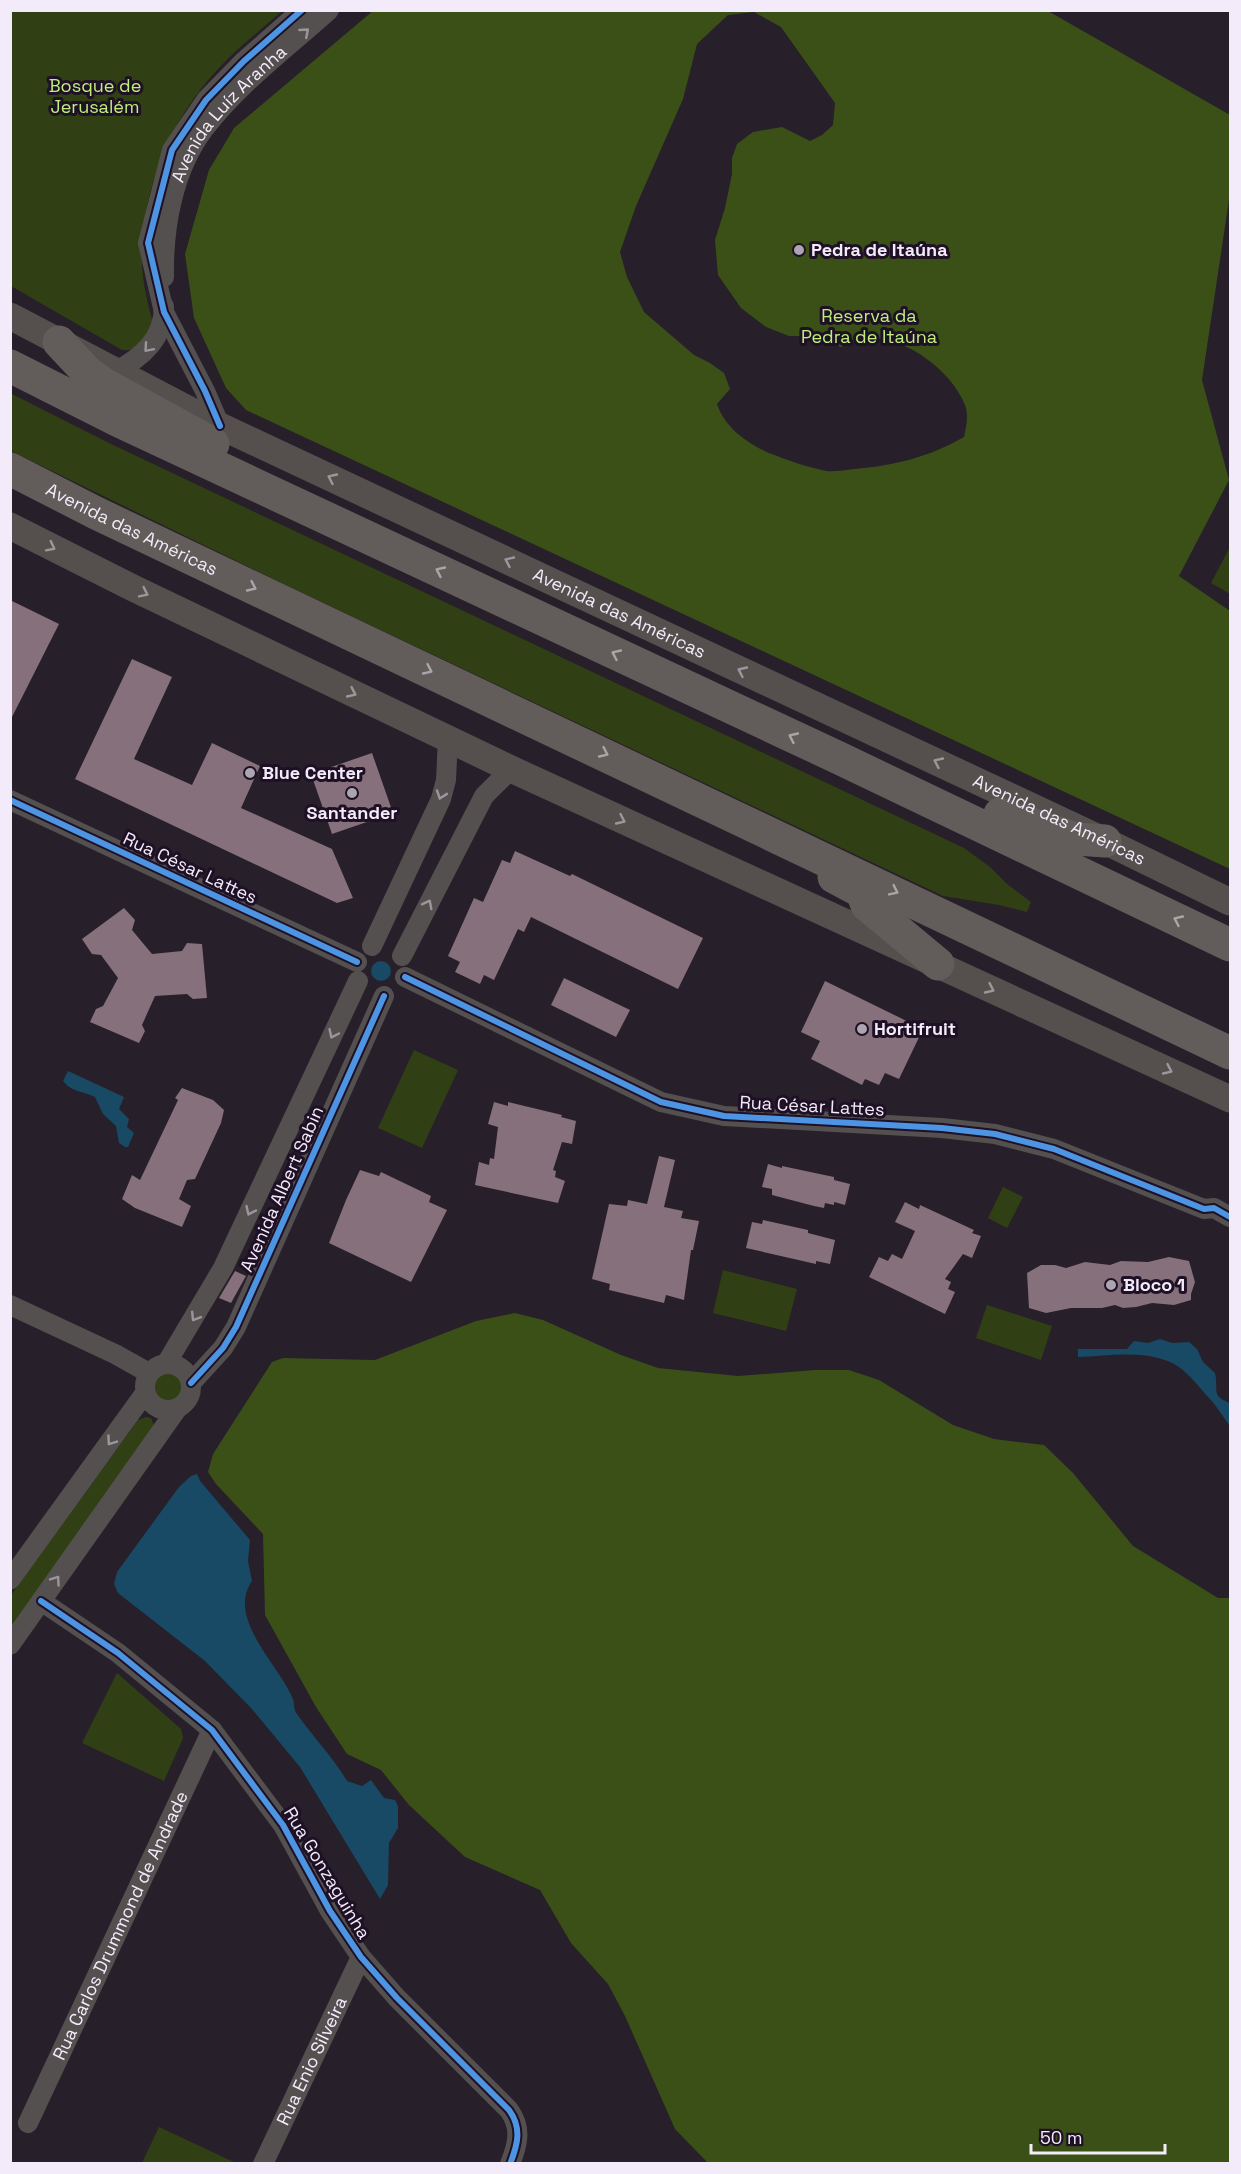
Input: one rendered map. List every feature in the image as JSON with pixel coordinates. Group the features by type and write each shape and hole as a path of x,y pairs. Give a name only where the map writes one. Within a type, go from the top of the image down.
{"highway":[{"path":"59,342 72,357 102,383 184,426 256,470 269,480 285,499"},
{"path":"10,366 117,420 839,758 1230,945"},
{"name":"Avenida das Américas","path":"10,469 96,513 1230,1053"},
{"path":"10,490 63,510 96,513"},
{"path":"839,758 861,760 878,765 947,795 1055,834 1076,839 1105,841"},
{"path":"772,833 792,853 805,862 862,892 867,905 938,964"}],"main road":[{"name":"Avenida das Américas","path":"10,316 220,426 1105,841 1230,902"},
{"path":"10,526 133,588 511,769 1230,1099"}],"street":[{"name":"Avenida Luíz Aranha","path":"220,426 164,312 148,243 172,150 206,100 244,61 302,10"},
{"name":"Avenida Luíz Aranha","path":"115,372 135,361 148,350 156,339 164,312 164,250 171,203 184,163 202,131 231,98 329,10"},
{"path":"372,946 388,946 402,956 405,963 405,977 397,990 384,996 368,993 357,972 360,956 372,946 441,799 446,780 447,738"},
{"path":"402,956 484,796 511,769"},
{"name":"Rua César Lattes","path":"10,800 357,972"},
{"name":"Avenida Albert Sabin","path":"157,1369 223,1268 357,972"},
{"name":"Rua César Lattes","path":"405,977 661,1102 724,1116 942,1128 995,1134 1054,1149 1204,1209 1214,1208 1230,1217"},
{"name":"Avenida Albert Sabin","path":"191,1383 223,1348 236,1327 384,996"},
{"path":"10,1305 115,1354 157,1369"},
{"path":"10,1645 177,1409 190,1396 191,1383 184,1371 172,1364 157,1369 145,1379 145,1393 148,1400 161,1410 177,1409"},
{"path":"10,1580 17,1559 145,1393"},
{"name":"Rua Gonzaguinha","path":"41,1601 118,1653 212,1730 283,1825 330,1911 361,1957 397,1998 509,2110 518,2130 516,2146 510,2163"},
{"name":"Rua Carlos Drummond de Andrade","path":"28,2122 212,1730"},
{"name":"Rua Enio Silveira","path":"263,2163 361,1957"}],"green space":[{"name":"Reserva da Pedra de Itaúna","path":"374,10 1048,11 1230,115 1230,193 1202,380 1229,480 1179,576 1230,611 1230,869 246,410 226,388 194,318 185,254 209,170 234,128","holes":["754,12 781,27 835,103 833,125 822,135 810,141 782,127 753,132 737,144 732,158 732,174 725,208 715,240 718,275 741,308 766,327 789,336 814,336 841,347 868,338 886,340 914,350 939,369 959,393 965,405 966,430 964,437 924,455 882,466 826,471 790,461 753,444 731,427 717,404 730,389 724,373 694,355 644,312 627,277 620,252 636,206 683,99 697,44 728,15"]},
{"name":"Bosque de Jerusalém","path":"11,11 282,11 233,54 201,89 186,109 163,155 148,204 142,255 147,300 154,327 133,350 122,350 11,286"},
{"path":"10,393 109,443 964,848 1031,902 1027,912 943,896 290,587 11,451"},
{"path":"1230,547 1230,594 1211,583"},
{"path":"414,1050 458,1070 422,1148 378,1128"},
{"path":"1003,1187 1023,1197 1007,1228 988,1218"},
{"path":"723,1270 797,1289 786,1331 713,1313"},
{"path":"987,1305 1052,1326 1041,1360 976,1338"},
{"path":"515,1313 543,1320 621,1355 658,1368 738,1376 815,1370 849,1370 879,1380 953,1425 994,1439 1044,1445 1073,1473 1133,1546 1218,1598 1230,1598 1230,2163 708,2163 675,2129 625,2016 608,1984 571,1943 540,1890 465,1857 409,1805 381,1770 347,1754 316,1707 265,1615 263,1534 216,1484 208,1472 213,1454 272,1362 283,1358 375,1360 476,1321"},
{"path":"168,1372 178,1377 183,1387 178,1397 168,1402 158,1397 153,1387 158,1377"},
{"path":"151,1418 155,1428 11,1629 11,1595 138,1420"},
{"path":"117,1673 181,1729 183,1738 164,1781 82,1743"},
{"path":"159,2127 236,2163 142,2163"}],"water":[{"path":"381,961 388,964 391,971 388,978 381,981 374,978 371,971 374,964"},
{"path":"68,1071 124,1097 119,1109 129,1119 127,1127 134,1133 128,1147 119,1143 116,1126 103,1114 95,1097 66,1085 63,1081"},
{"path":"1160,1339 1172,1343 1189,1342 1197,1349 1203,1362 1215,1373 1218,1395 1230,1403 1230,1426 1191,1377 1168,1361 1143,1355 1078,1357 1078,1349 1127,1349 1134,1341 1148,1343"},
{"path":"197,1474 200,1481 250,1540 248,1561 252,1581 246,1595 245,1610 257,1641 292,1697 296,1712 347,1781 362,1786 371,1780 384,1798 395,1800 398,1806 398,1828 389,1843 388,1885 380,1899 300,1767 251,1708 205,1661 118,1593 114,1584 117,1572 179,1487 191,1476"}],"building":[{"path":"10,600 59,624 10,721"},
{"path":"132,659 172,677 134,759 192,785 212,743 260,766 241,808 332,849 353,898 337,903 75,779"},
{"name":"Santander","path":"372,753 393,813 332,834 311,774"},
{"path":"515,851 570,876 572,874 703,938 678,989 531,917 524,932 518,929 494,980 484,975 480,984 455,972 460,962 448,956 474,898 483,902 502,860 510,863"},
{"path":"124,908 135,920 132,930 152,954 182,951 187,943 202,944 207,998 193,999 187,994 155,996 142,1025 145,1031 139,1043 90,1022 96,1009 103,1006 118,978 101,955 92,954 82,939"},
{"path":"564,978 630,1010 616,1037 551,1005"},
{"path":"825,981 923,1029 899,1079 885,1073 879,1085 865,1079 862,1085 811,1059 820,1041 801,1032"},
{"path":"182,1088 213,1100 224,1110 221,1123 195,1179 187,1180 179,1199 191,1206 182,1227 135,1208 122,1199 132,1175 140,1180 178,1100 175,1098"},
{"path":"494,1102 508,1106 508,1102 562,1115 561,1117 576,1121 572,1144 562,1142 553,1170 556,1171 555,1177 565,1181 558,1203 475,1185 479,1162 489,1165 490,1158 494,1159 498,1127 488,1124"},
{"path":"659,1156 675,1160 664,1207 683,1211 681,1218 699,1221 693,1250 691,1250 684,1300 666,1295 664,1303 609,1290 610,1284 592,1279 609,1204 627,1206 628,1200 647,1204"},
{"path":"768,1164 834,1177 834,1180 850,1184 845,1205 834,1202 834,1205 825,1203 824,1208 772,1195 772,1189 762,1187"},
{"path":"360,1170 379,1176 381,1172 431,1196 429,1202 447,1210 411,1282 329,1243"},
{"path":"905,1202 919,1209 920,1205 974,1230 972,1233 981,1236 972,1258 963,1254 945,1279 951,1282 948,1289 955,1292 945,1314 869,1277 879,1257 888,1261 892,1254 902,1259 915,1231 895,1222"},
{"path":"763,1220 808,1230 808,1233 835,1240 830,1264 816,1261 816,1264 746,1248 752,1222 762,1224"},
{"name":"Bloco 1","path":"1169,1257 1189,1261 1195,1282 1191,1300 1174,1305 1152,1303 1123,1308 1115,1305 1102,1308 1071,1308 1046,1313 1029,1308 1027,1273 1041,1265 1066,1268 1085,1262 1110,1265 1121,1261 1148,1262"},
{"path":"235,1271 246,1276 231,1303 219,1298"}],"cycle path":[{"path":"220,426 205,391 164,312 148,243 172,150 206,100 244,61 302,10"},
{"path":"10,800 357,962"},
{"path":"405,977 661,1102 724,1116 942,1128 995,1134 1054,1149 1204,1209 1214,1208 1230,1217"},
{"path":"191,1383 223,1348 236,1327 384,996"},
{"path":"41,1601 118,1653 212,1730 283,1825 330,1911 361,1957 397,1998 509,2110 517,2130 515,2150 510,2164"}],"place":[{"name":"Pedra de Itaúna","path":"799,250"},
{"name":"Blue Center","path":"250,773"},
{"name":"Santander","path":"352,793"},
{"name":"Hortifruit","path":"862,1029"},
{"name":"Bloco 1","path":"1111,1285"}]}
